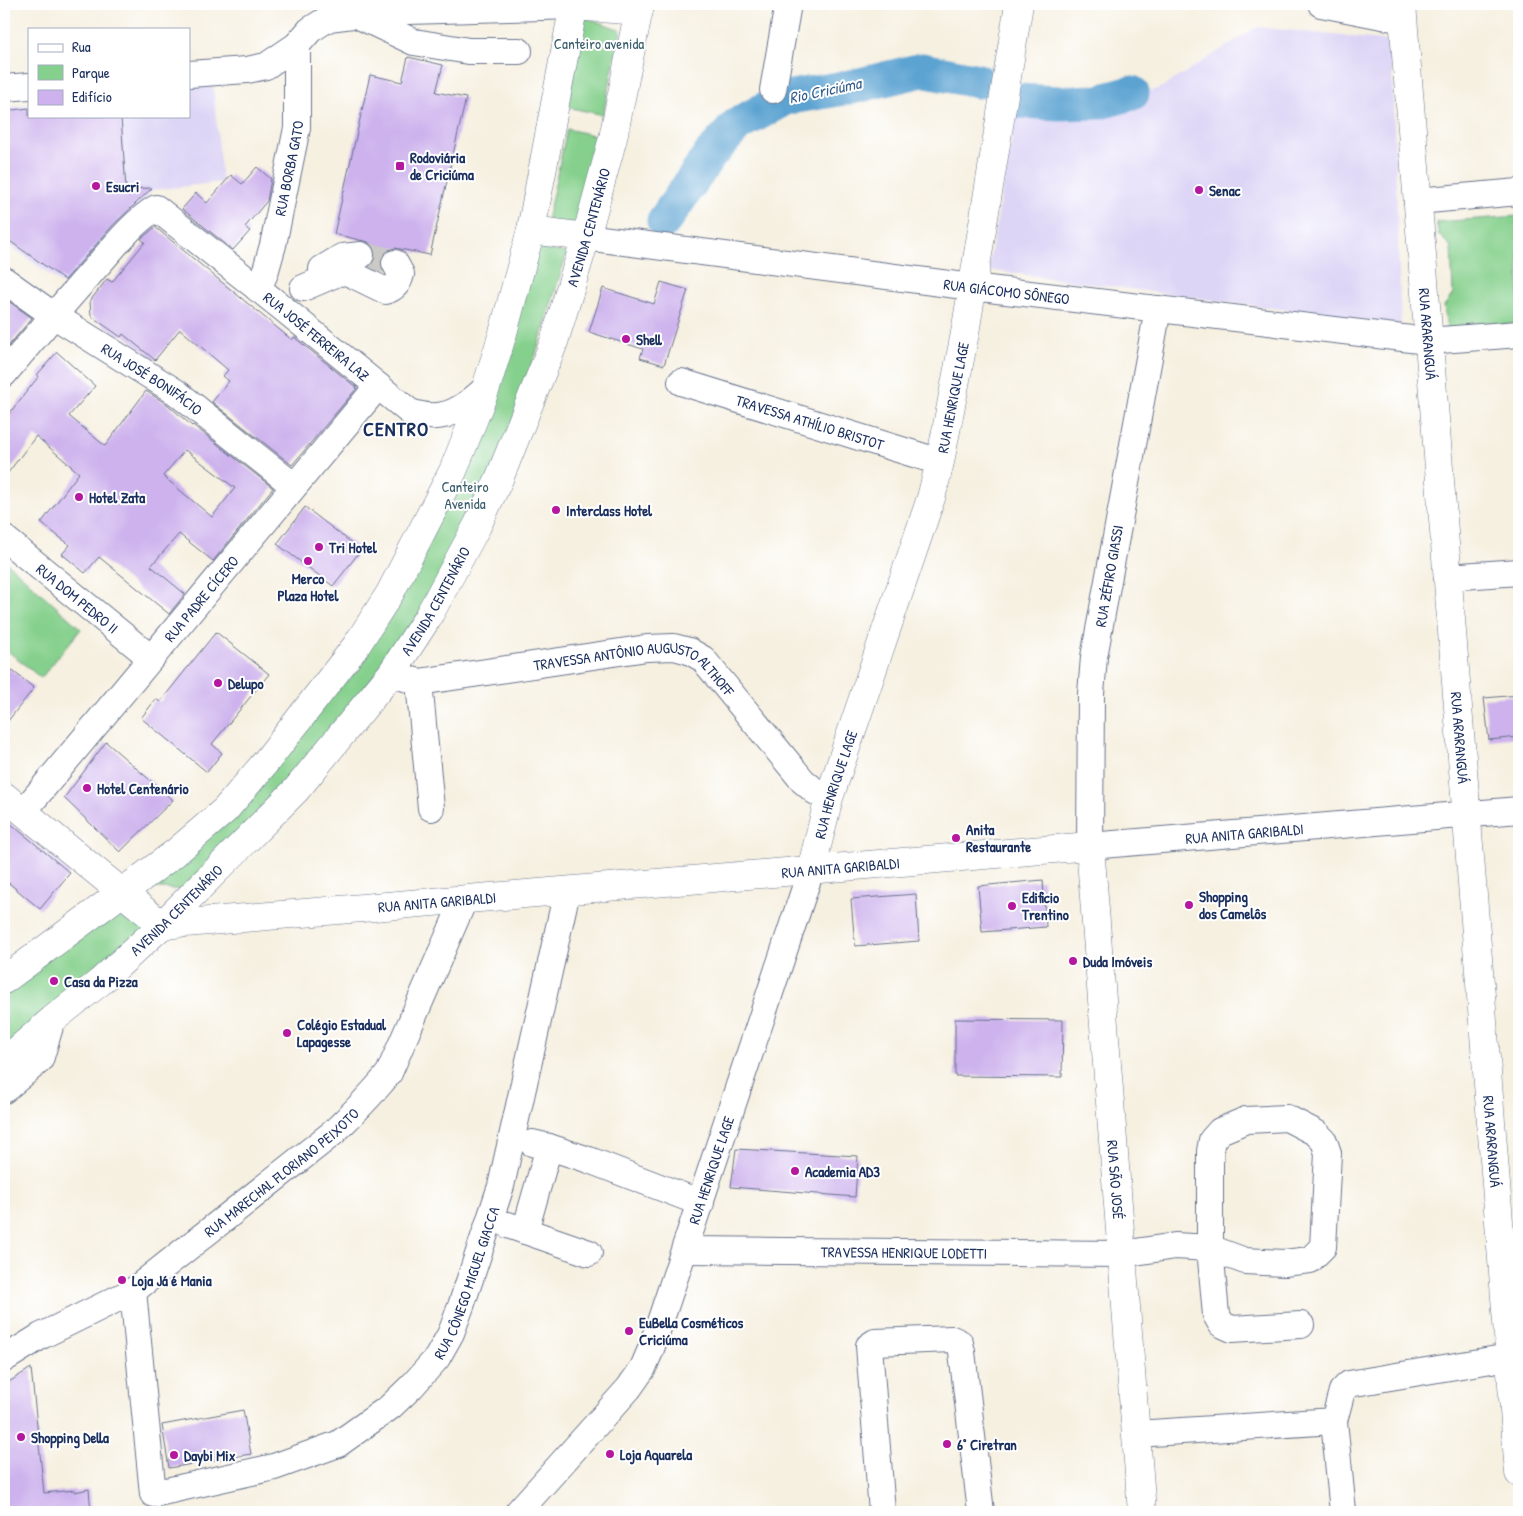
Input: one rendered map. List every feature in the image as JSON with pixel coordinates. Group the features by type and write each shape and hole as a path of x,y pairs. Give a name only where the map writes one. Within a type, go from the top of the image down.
{"main road":[{"name":"RUA HENRIQUE LAGE","path":"811,870 829,798 931,498 940,462 972,288 1019,4"},
{"path":"6,979 175,853 225,810 356,646 390,593 431,516 453,471 486,388 531,230 574,5 640,8"},
{"name":"AVENIDA CENTENÁRIO","path":"4,1062 52,1020 100,982 162,926 296,790 391,674 447,584 499,479 554,342 586,238 613,138 640,8"},
{"name":"RUA ARARANGUÁ","path":"1402,12 1466,814 1512,1311 1509,1356 1519,1473"},
{"path":"531,230 586,238"},
{"path":"14,804 162,926"},
{"name":"RUA ANITA GARIBALDI","path":"162,926 1090,846"},
{"name":"RUA SÃO JOSÉ","path":"1090,846 1142,1512"}],"street":[{"path":"773,90 788,4"},
{"path":"1320,4 1402,12"},
{"path":"190,74 247,70 266,66 297,45 310,30 329,18 376,12 574,5"},
{"path":"355,14 414,42 469,51 519,51"},
{"name":"RUA BORBA GATO","path":"258,289 273,245 297,128 297,45"},
{"path":"4,88 28,86"},
{"path":"1417,201 1519,192"},
{"name":"RUA JOSÉ FERREIRA LAZ","path":"53,315 127,232 141,218 156,208 410,412 431,417 450,414 470,403 486,388"},
{"name":"RUA GIÁCOMO SÔNEGO","path":"586,238 972,288 1428,341 1519,334"},
{"path":"280,306 303,288 326,265 342,257 361,256"},
{"path":"303,288 338,273 347,272 386,291 391,290 399,283 401,274 395,263"},
{"name":"RUA JOSÉ BONIFÁCIO","path":"4,280 53,315 176,392 294,486"},
{"name":"RUA ZÉFIRO GIASSI","path":"1090,846 1091,694 1094,658 1158,309"},
{"path":"4,374 53,315"},
{"name":"TRAVESSA ATHÍLIO BRISTOT","path":"681,382 940,462"},
{"name":"RUA PADRE CÍCERO","path":"14,804 151,658 378,386"},
{"name":"RUA DOM PEDRO II","path":"4,538 151,658"},
{"path":"1447,578 1519,572"},
{"name":"TRAVESSA ANTÔNIO AUGUSTO ALTHOFF","path":"391,674 419,682 647,648 674,647 690,651 703,659 721,678 803,781 816,792 829,798"},
{"path":"419,682 431,808"},
{"name":"RUA ANITA GARIBALDI","path":"1090,846 1519,810"},
{"name":"RUA HENRIQUE LAGE","path":"518,1512 629,1388 643,1368 686,1250 811,870"},
{"name":"RUA CÔNEGO MIGUEL GIACCA","path":"134,1291 153,1494 274,1467 314,1454 338,1444 390,1407 437,1358 451,1333 490,1219 504,1170 567,891"},
{"name":"RUA MARECHAL FLORIANO PEIXOTO","path":"4,1359 41,1336 134,1291 334,1132 375,1091 389,1072 464,900"},
{"path":"4,1090 40,1060 52,1020"},
{"path":"1210,1248 1245,1262 1284,1264 1310,1260 1323,1247 1328,1153 1324,1141 1316,1133 1287,1118 1246,1120 1220,1131 1212,1140 1210,1151 1210,1248 1216,1316 1221,1324 1232,1329 1301,1325"},
{"path":"511,1138 549,1147 589,1160 701,1203"},
{"path":"525,1231 549,1147"},
{"path":"504,1170 540,1179"},
{"path":"490,1219 589,1253"},
{"name":"TRAVESSA HENRIQUE LODETTI","path":"686,1250 1122,1254 1175,1246 1210,1248"},
{"path":"882,1512 869,1346 876,1342 952,1339 960,1343 962,1352 981,1512"},
{"path":"1343,1512 1334,1421 1342,1391 1349,1384 1509,1356"},
{"path":"1136,1434 1334,1421"}],"shaded area":[{"name":"Senac","path":"1257,27 1391,41 1401,325 988,270 1017,111 1101,111 1164,86"},
{"name":"Esucri","path":"213,86 222,182 153,190 66,287 4,241 4,108 28,105 28,118 190,118 190,88"}],"green space":[{"name":"Canteiro avenida","path":"585,17 621,30 603,115 567,107"},
{"path":"567,129 602,137 581,228 546,225"},
{"path":"1519,216 1519,324 1447,329 1444,306 1453,294 1451,247 1439,235 1436,222"},
{"name":"Canteiro Avenida","path":"536,248 567,253 521,402 479,503 415,621 295,781 184,890 148,887 394,605"},
{"path":"4,560 81,629 41,678 4,648"},
{"path":"120,902 147,930 4,1052 4,991"}],"building":[{"name":"Rodoviária de Criciúma","path":"408,57 443,65 436,92 466,98 430,255 395,248 388,250 382,255 381,266 373,264 376,253 373,246 368,242 334,234 370,75 402,82"},
{"name":"Esucri","path":"28,108 28,118 121,118 126,189 152,188 113,225 65,280 4,237 4,111"},
{"path":"257,167 271,179 267,201 245,227 250,231 233,250 182,209 196,193 207,203 231,175 242,184"},
{"path":"155,227 292,340 294,337 357,388 292,465 212,402 229,381 223,376 228,370 180,329 155,360 123,334 121,337 91,316 90,301 107,279 112,282 145,242 141,239"},
{"path":"661,282 688,290 664,365 640,358 643,349 589,332 603,288 654,304"},
{"path":"4,298 32,318 4,351"},
{"path":"57,352 95,386 69,416 105,446 146,391 167,404 192,426 273,488 213,561 179,534 151,566 185,594 169,614 99,557 85,573 62,554 70,545 41,523 79,473 36,436 4,478 4,420 39,376 37,375","holes":["185,450 235,488 212,517 163,476"]},
{"name":"Tri Hotel","path":"305,507 361,550 333,586 277,544"},
{"name":"Delupo","path":"216,632 269,674 212,744 222,753 207,772 141,718 156,699 160,702"},
{"path":"4,664 34,688 4,726"},
{"path":"1519,695 1519,737 1489,740 1484,698"},
{"path":"106,742 173,800 120,852 64,798"},
{"path":"4,818 70,873 40,909 4,879"},
{"name":"Edificio Trentino","path":"1043,880 1046,927 982,932 978,886"},
{"path":"916,894 919,941 855,946 851,899"},
{"path":"955,1019 1063,1020 1062,1077 955,1076"},
{"name":"Academia AD3","path":"736,1149 858,1156 855,1197 731,1187"},
{"name":"Shopping Della","path":"31,1368 44,1493 75,1490 75,1492 89,1489 91,1512 4,1512 4,1385"},
{"path":"243,1410 251,1454 169,1468 162,1425"}],"waterway":[{"name":"Rio Criciúma","path":"664,221 710,155 737,125 785,98 856,86 922,70 978,81"},
{"name":"Rio Criciúma","path":"1019,101 1099,102 1132,93"}],"tunnel":[{"path":"361,255 395,263"}],"place":[{"name":"Rodoviária de Criciúma","path":"400,166"},
{"name":"Esucri","path":"96,186"},
{"name":"Senac","path":"1199,190"},
{"name":"Shell","path":"626,339"},
{"name":"Hotel Zata","path":"79,497"},
{"name":"Interclass Hotel","path":"556,510"},
{"name":"Tri Hotel","path":"319,547"},
{"name":"Merco Plaza Hotel","path":"308,561"},
{"name":"Delupo","path":"218,683"},
{"name":"Hotel Centenário","path":"87,788"},
{"name":"Anita Restaurante","path":"956,838"},
{"name":"Shopping dos Camelôs","path":"1189,905"},
{"name":"Edificio Trentino","path":"1012,906"},
{"name":"Duda Imóveis","path":"1073,961"},
{"name":"Casa da Pizza","path":"54,981"},
{"name":"Colégio Estadual Lapagesse","path":"287,1033"},
{"name":"Academia AD3","path":"795,1171"},
{"name":"Loja Já é Mania","path":"122,1280"},
{"name":"EuBella Cosméticos Criciúma","path":"629,1331"},
{"name":"Shopping Della","path":"21,1437"},
{"name":"6° Ciretran","path":"947,1444"},
{"name":"Loja Aquarela","path":"610,1454"},
{"name":"Daybi Mix","path":"174,1455"}],"district":[{"name":"CENTRO","path":"396,428"}]}
